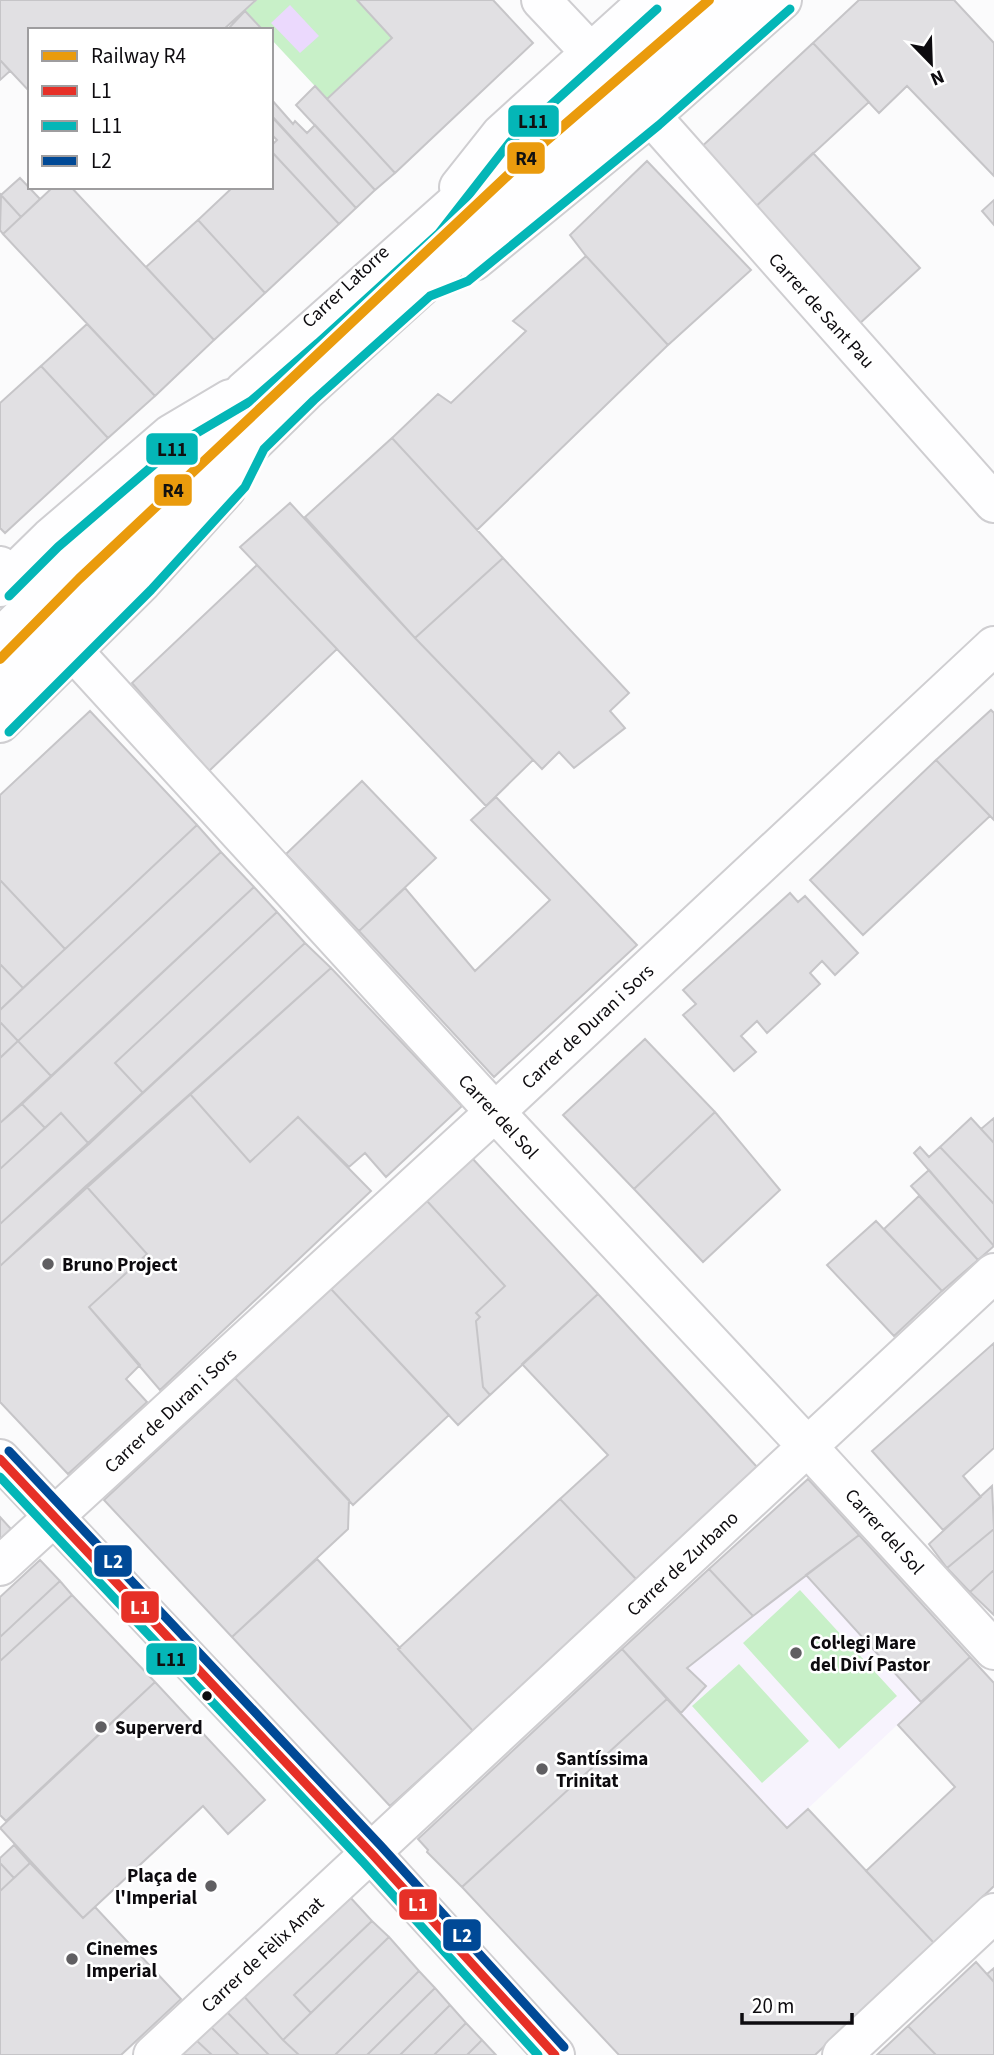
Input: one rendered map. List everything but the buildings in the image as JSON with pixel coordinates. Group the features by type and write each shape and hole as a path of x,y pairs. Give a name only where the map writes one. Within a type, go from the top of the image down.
{"street":[{"path":"541,0 591,53"},
{"name":"Carrer Latorre","path":"430,225 501,134 649,0"},
{"path":"0,638 28,602 120,521 228,399 684,0"},
{"path":"0,683 28,602 254,442 306,391 625,101 743,0"},
{"path":"28,602 142,582 235,480 460,272 651,116 782,0"},
{"name":"Carrer de Sant Pau","path":"651,116 994,503"},
{"name":"Carrer Latorre","path":"228,399 477,164"},
{"path":"424,285 460,272"},
{"path":"235,480 254,442"},
{"path":"0,723 28,602"},
{"name":"Carrer del Sol","path":"28,602 495,1112 994,1650"},
{"name":"Carrer de Duran i Sors","path":"0,1566 495,1112 994,646"},
{"name":"Carrer de Zurbano","path":"372,1853 994,1273"},
{"path":"0,1459 372,1853 555,2055"},
{"name":"Carrer de Fèlix Amat","path":"153,2055 372,1853"},
{"path":"842,2055 994,1913"}],"shaded area":[{"path":"290,5 319,36 300,53 271,23"},
{"name":"Col·legi Mare del Diví Pastor","path":"808,1479 970,1657 787,1828 622,1649"}],"green space":[{"path":"257,0 357,0 392,38 327,99 273,41 273,28 260,28 245,11"},
{"path":"800,1590 897,1696 839,1749 743,1643"},
{"path":"739,1664 809,1741 762,1783 692,1706"}],"rail line":[{"name":"R4","path":"0,659 79,579 525,159 709,0"}],"transit line":[{"name":"L11","path":"9,596 58,547 178,444 251,401 318,343 439,233 510,142 657,9"},
{"name":"L11","path":"9,732 151,590 245,487 264,449 314,400 430,296 468,281 659,125 790,9"},
{"name":"L2","path":"9,1451 381,1846 564,2047"},
{"name":"L1","path":"0,1459 372,1854 555,2055"},
{"name":"L11","path":"0,1477 363,1862 538,2055"}],"place":[{"name":"Bruno Project","path":"48,1264"},
{"name":"Col·legi Mare del Diví Pastor","path":"796,1653"},
{"name":"Superverd","path":"101,1727"},
{"name":"Santíssima Trinitat","path":"542,1769"},
{"name":"Plaça de l'Imperial","path":"211,1886"},
{"name":"Cinemes Imperial","path":"72,1959"}]}
